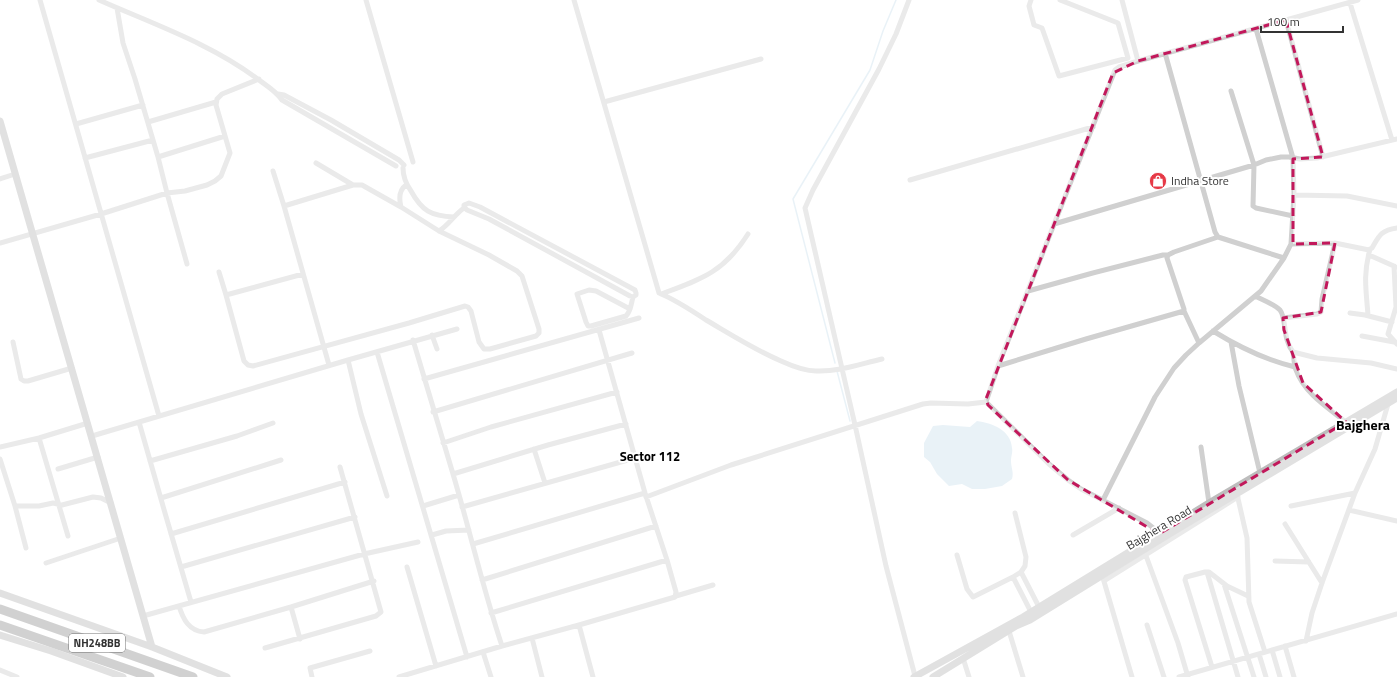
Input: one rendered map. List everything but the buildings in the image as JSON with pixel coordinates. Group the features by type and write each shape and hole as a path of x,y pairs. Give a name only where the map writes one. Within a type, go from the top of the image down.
{"highway":[{"name":"NH248BB","path":"0,609 193,677"},
{"name":"NH248BB","path":"0,625 150,677"}],"main road":[{"path":"0,122 98,456 110,503 152,647"},
{"name":"Bajghera Road","path":"933,677 1009,630 1030,620 1103,578 1145,552 1162,536 1210,503 1397,392"},
{"name":"Bajghera Road","path":"915,677 1023,617 1162,536 1237,496 1397,398"},
{"path":"0,593 152,647 227,677"},
{"path":"0,635 51,651 123,677"},
{"path":"936,664 939,673"}],"street":[{"path":"40,0 159,416"},
{"path":"99,0 215,52 259,79 278,94 282,100 396,166"},
{"path":"366,0 413,162"},
{"path":"574,0 659,293 684,305 720,328 776,359 794,366 814,371 842,368 882,359"},
{"path":"909,0 896,34 879,69 805,206 886,566 915,677"},
{"path":"1031,0 1029,6 1034,25 1042,28 1059,76 1128,58 1118,23 1060,0"},
{"path":"1122,0 1138,61"},
{"path":"986,402 998,366 1113,73 1119,67 1138,61 1358,0"},
{"path":"1054,224 1275,158 1286,157 1305,159 1323,157 1394,140 1350,2"},
{"path":"116,8 123,43 136,79 187,264"},
{"path":"1286,20 1323,157"},
{"path":"1103,500 1155,397 1174,368 1199,343 1256,296 1268,282 1284,258 1291,244 1294,195 1293,158 1256,29"},
{"path":"1165,53 1215,232 1218,237"},
{"path":"604,102 761,58"},
{"path":"1117,61 1119,67"},
{"path":"0,243 167,193 207,185 218,179 230,153 216,102 218,97 259,79"},
{"path":"1231,92 1254,165 1254,208 1293,216"},
{"path":"278,94 330,120 402,162 406,185 416,201 424,209 436,215 454,217"},
{"path":"148,122 216,102"},
{"path":"76,124 142,105"},
{"path":"910,180 1093,127"},
{"path":"158,157 225,136"},
{"path":"85,158 153,140"},
{"path":"379,156 382,151"},
{"path":"316,163 353,186"},
{"path":"273,171 329,365"},
{"path":"0,179 15,174"},
{"path":"219,272 244,361 248,365 253,366 466,306 471,311 479,342 484,349 490,349 533,337 537,334 539,328 538,322 524,279 520,274 489,256 439,231 362,185 353,186 284,206"},
{"path":"401,207 401,191 406,185"},
{"path":"1294,195 1347,196 1397,206"},
{"path":"439,231 464,208 464,205 469,203 476,205 634,290 636,295 633,297 630,309 627,315 623,318 590,326 586,322 578,294 589,290 596,291 630,309"},
{"path":"464,208 499,225 633,297"},
{"path":"499,225 503,219"},
{"path":"1368,316 1365,277 1369,252 1383,232 1391,228 1397,228"},
{"path":"661,294 714,272 736,252 748,234"},
{"path":"1028,291 1107,268 1168,255 1218,237 1284,258"},
{"path":"1291,244 1335,243 1369,252 1395,267 1396,305 1388,334 1396,344"},
{"path":"1283,318 1317,314 1321,312 1322,299 1335,243"},
{"path":"1168,255 1168,260 1184,311 1199,343"},
{"path":"226,295 302,274"},
{"path":"1256,296 1278,308 1282,313 1287,340 1293,352 1295,367 1303,383 1311,393 1346,422"},
{"path":"998,366 1184,311"},
{"path":"1350,314 1368,316 1392,322"},
{"path":"424,379 638,318"},
{"path":"92,436 413,340 457,329"},
{"path":"599,330 645,495 667,560 676,596"},
{"path":"1213,331 1231,342 1270,360 1295,367"},
{"path":"432,335 437,349"},
{"path":"1362,336 1396,344"},
{"path":"413,340 433,412 453,474 491,613 502,646"},
{"path":"13,342 21,379 24,381 72,368"},
{"path":"1231,342 1239,386 1260,473"},
{"path":"377,352 467,656"},
{"path":"1293,352 1317,358 1370,363 1397,369"},
{"path":"433,412 632,354"},
{"path":"348,360 361,414 387,496"},
{"path":"443,443 491,427 617,392"},
{"path":"986,402 1049,464 1075,485 1146,523 1162,536"},
{"path":"473,544 645,495 855,424 897,413 926,403 968,404 986,402"},
{"path":"1306,641 1312,613 1322,584 1355,492 1375,448 1388,404"},
{"path":"139,422 191,602"},
{"path":"150,461 237,436 273,423"},
{"path":"0,447 88,424"},
{"path":"453,474 534,449 626,424"},
{"path":"39,438 68,536"},
{"path":"1201,447 1210,503"},
{"path":"534,449 545,483"},
{"path":"58,468 98,456"},
{"path":"462,507 635,458"},
{"path":"0,459 15,506 26,548"},
{"path":"161,498 281,460"},
{"path":"266,648 380,615 382,610 374,581 364,554 340,467"},
{"path":"171,534 345,482"},
{"path":"1291,506 1355,492"},
{"path":"423,506 459,495"},
{"path":"1188,676 1145,552 1237,496 1247,538 1249,579 1248,596 1265,652"},
{"path":"15,506 39,506 54,503 59,505 93,497 101,498 110,503"},
{"path":"1073,535 1119,508"},
{"path":"1349,510 1397,521"},
{"path":"957,555 967,589 974,597 1021,572 1025,566 1026,558 1015,513"},
{"path":"181,567 355,517"},
{"path":"1285,524 1322,584"},
{"path":"482,580 656,526"},
{"path":"432,535 446,531 469,530"},
{"path":"46,563 121,538"},
{"path":"143,616 364,554 418,542"},
{"path":"491,613 667,560"},
{"path":"1275,561 1309,562"},
{"path":"407,567 436,666"},
{"path":"1021,572 1039,607"},
{"path":"1212,667 1185,580 1187,576 1207,572 1224,584 1248,596"},
{"path":"1207,572 1238,677"},
{"path":"1013,577 1031,612"},
{"path":"1103,578 1132,677"},
{"path":"179,606 184,621 194,629 201,632 291,607 374,581"},
{"path":"1224,584 1254,677"},
{"path":"399,677 714,585"},
{"path":"291,607 300,639"},
{"path":"1179,677 1188,676 1212,667 1234,662 1397,614"},
{"path":"579,625 593,677"},
{"path":"1147,625 1164,677"},
{"path":"1009,630 1023,677"},
{"path":"532,638 542,677"},
{"path":"1285,646 1294,677"},
{"path":"1272,650 1280,677"},
{"path":"312,677 310,668 370,651"},
{"path":"483,652 491,677"},
{"path":"1259,654 1266,677"},
{"path":"963,658 969,677"},
{"path":"0,670 17,677"}],"highlighted area":[{"path":"1286,20 1323,157 1293,159 1293,244 1335,243 1321,312 1283,318 1284,330 1303,383 1346,422 1159,534 1068,480 988,405 986,399 1113,73 1138,61"}],"water":[{"path":"977,421 1000,428 1008,436 1011,442 1012,450 1012,479 1002,486 985,489 972,489 962,484 949,486 937,474 930,462 924,457 924,443 933,426 943,425 970,427"}],"waterway":[{"path":"835,363 793,199 870,70 883,31 896,0"},
{"path":"837,371 850,421"}],"place":[{"name":"Indha Store","path":"1158,181"}],"district":[{"name":"Bajghera","path":"1363,425"},
{"name":"Sector 112","path":"650,456"}]}
